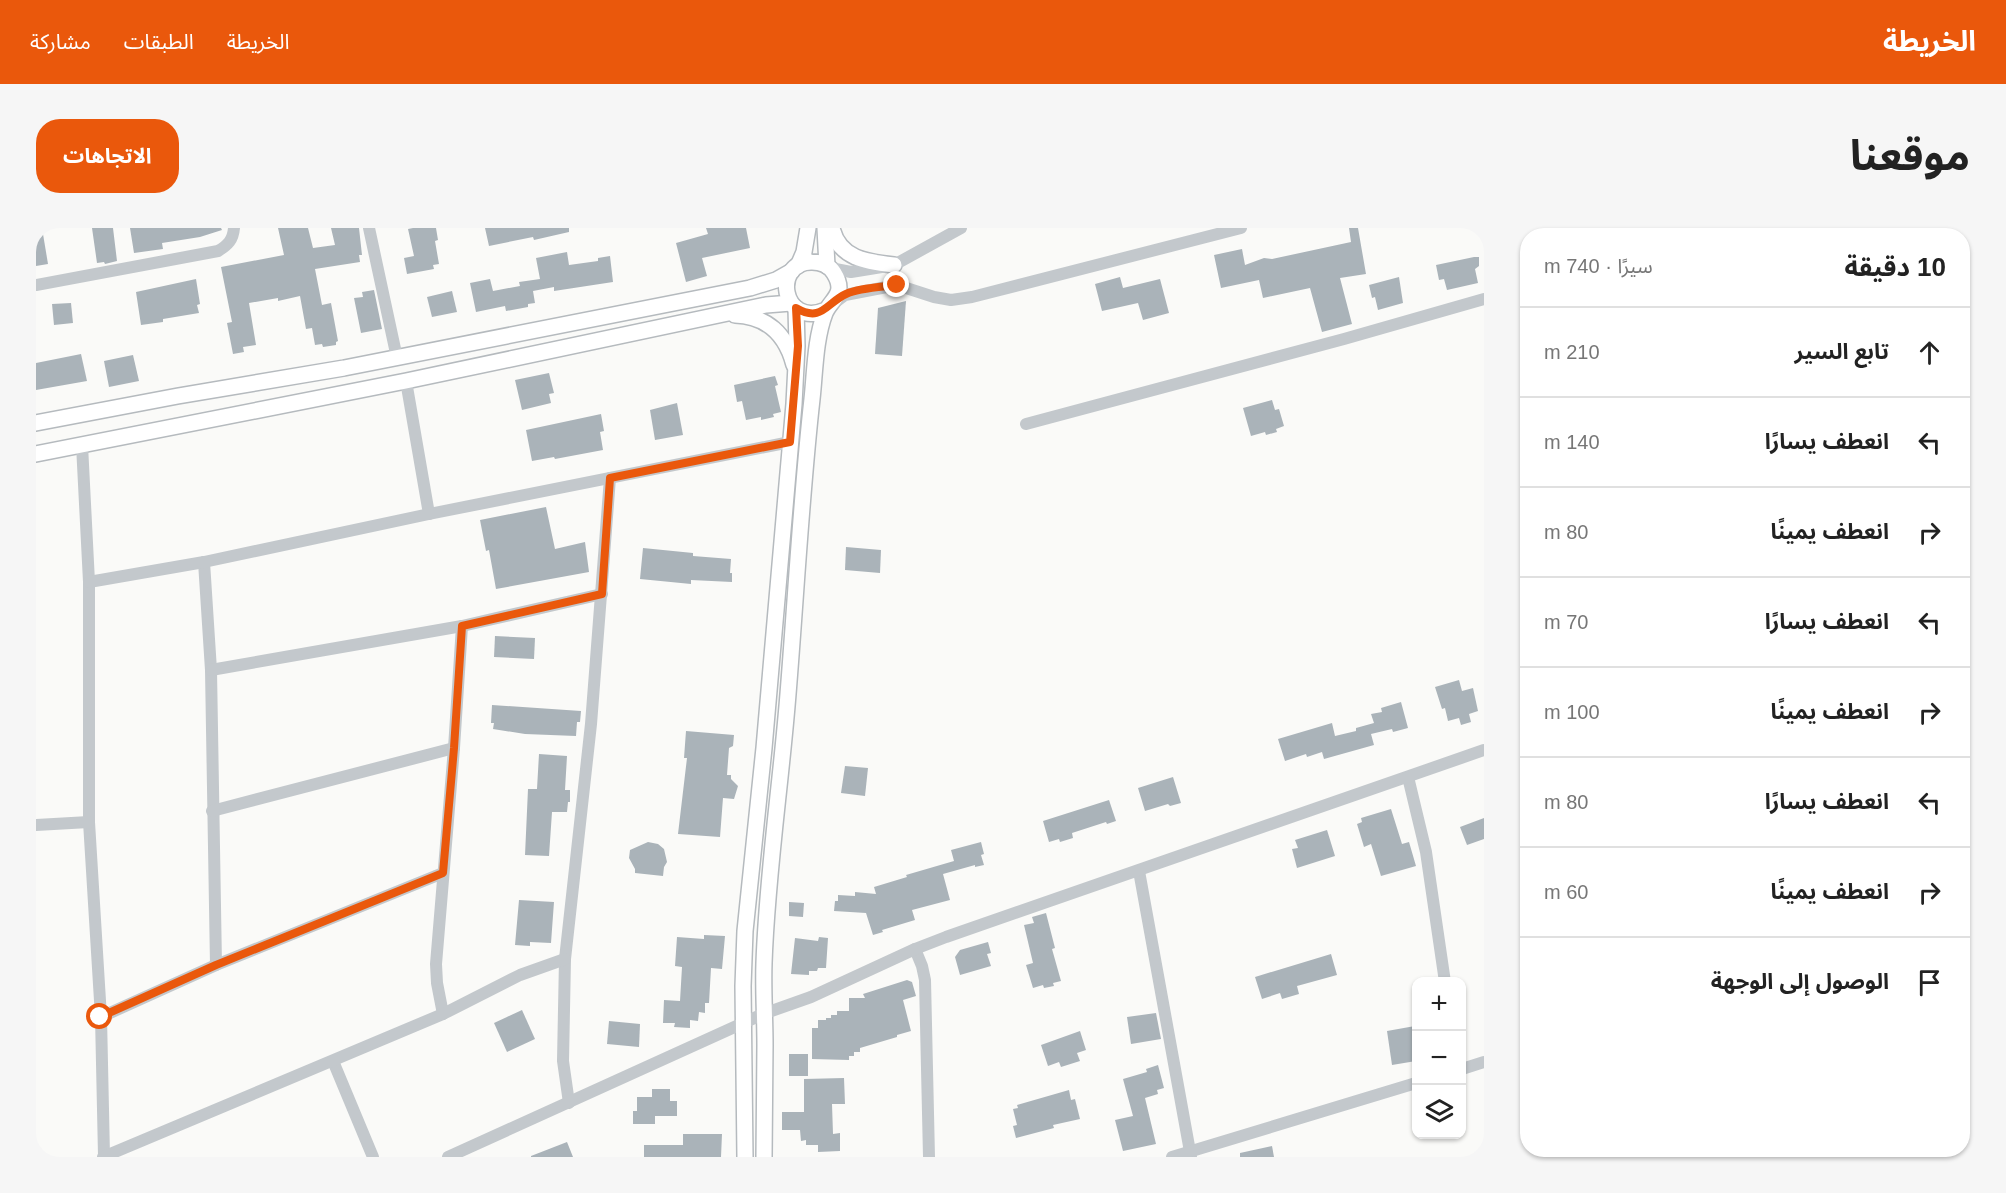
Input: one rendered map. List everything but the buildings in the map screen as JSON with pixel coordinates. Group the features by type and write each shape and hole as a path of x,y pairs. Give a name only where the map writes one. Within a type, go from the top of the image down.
{"main road":[{"path":"745,1157 744,957 747,904 764,748 798,346 793,306 786,287 787,279 804,252 808,228"},
{"path":"764,1157 764,963 788,697 804,478 819,345 829,307 836,298 838,282 828,267 825,228"},
{"path":"832,228 839,245 849,255 862,261 894,265"},
{"path":"36,423 397,358 750,288 776,280 806,262 814,261 828,267"},
{"path":"36,454 406,381 766,305 793,306 811,314 829,307"},
{"path":"723,315 752,317 774,328 788,348 796,373"}],"street":[{"path":"36,285 218,251 229,244 233,238 234,228"},
{"path":"369,228 397,358"},
{"path":"828,267 851,272 894,265 961,228"},
{"path":"829,307 845,295 897,285 951,300 972,297 1241,228"},
{"path":"894,265 897,285"},
{"path":"1026,424 1484,299"},
{"path":"406,381 429,514"},
{"path":"89,582 204,562 429,514 790,442"},
{"path":"82,445 89,582 89,822 100,1017 104,1157 443,1014 520,975 565,959"},
{"path":"569,1103 563,1061 565,959 591,724 610,478"},
{"path":"204,562 211,670 216,965"},
{"path":"211,670 462,626 602,594"},
{"path":"443,1014 436,982 436,964 462,626"},
{"path":"212,811 454,748"},
{"path":"448,1157 763,1014 811,997 915,949 1484,750"},
{"path":"1408,777 1426,852 1444,977"},
{"path":"36,825 89,822"},
{"path":"1138,871 1191,1154"},
{"path":"100,1017 216,965 443,873"},
{"path":"915,949 925,980 929,1157"},
{"path":"333,1061 373,1157"},
{"path":"1466,1067 1484,1062"},
{"path":"1172,1157 1191,1154 1412,1084"}],"route":[{"path":"100,1017 216,965 443,873 462,626 602,594 610,478 790,442 798,346 796,308 811,314 819,313 845,295 897,285"}]}
